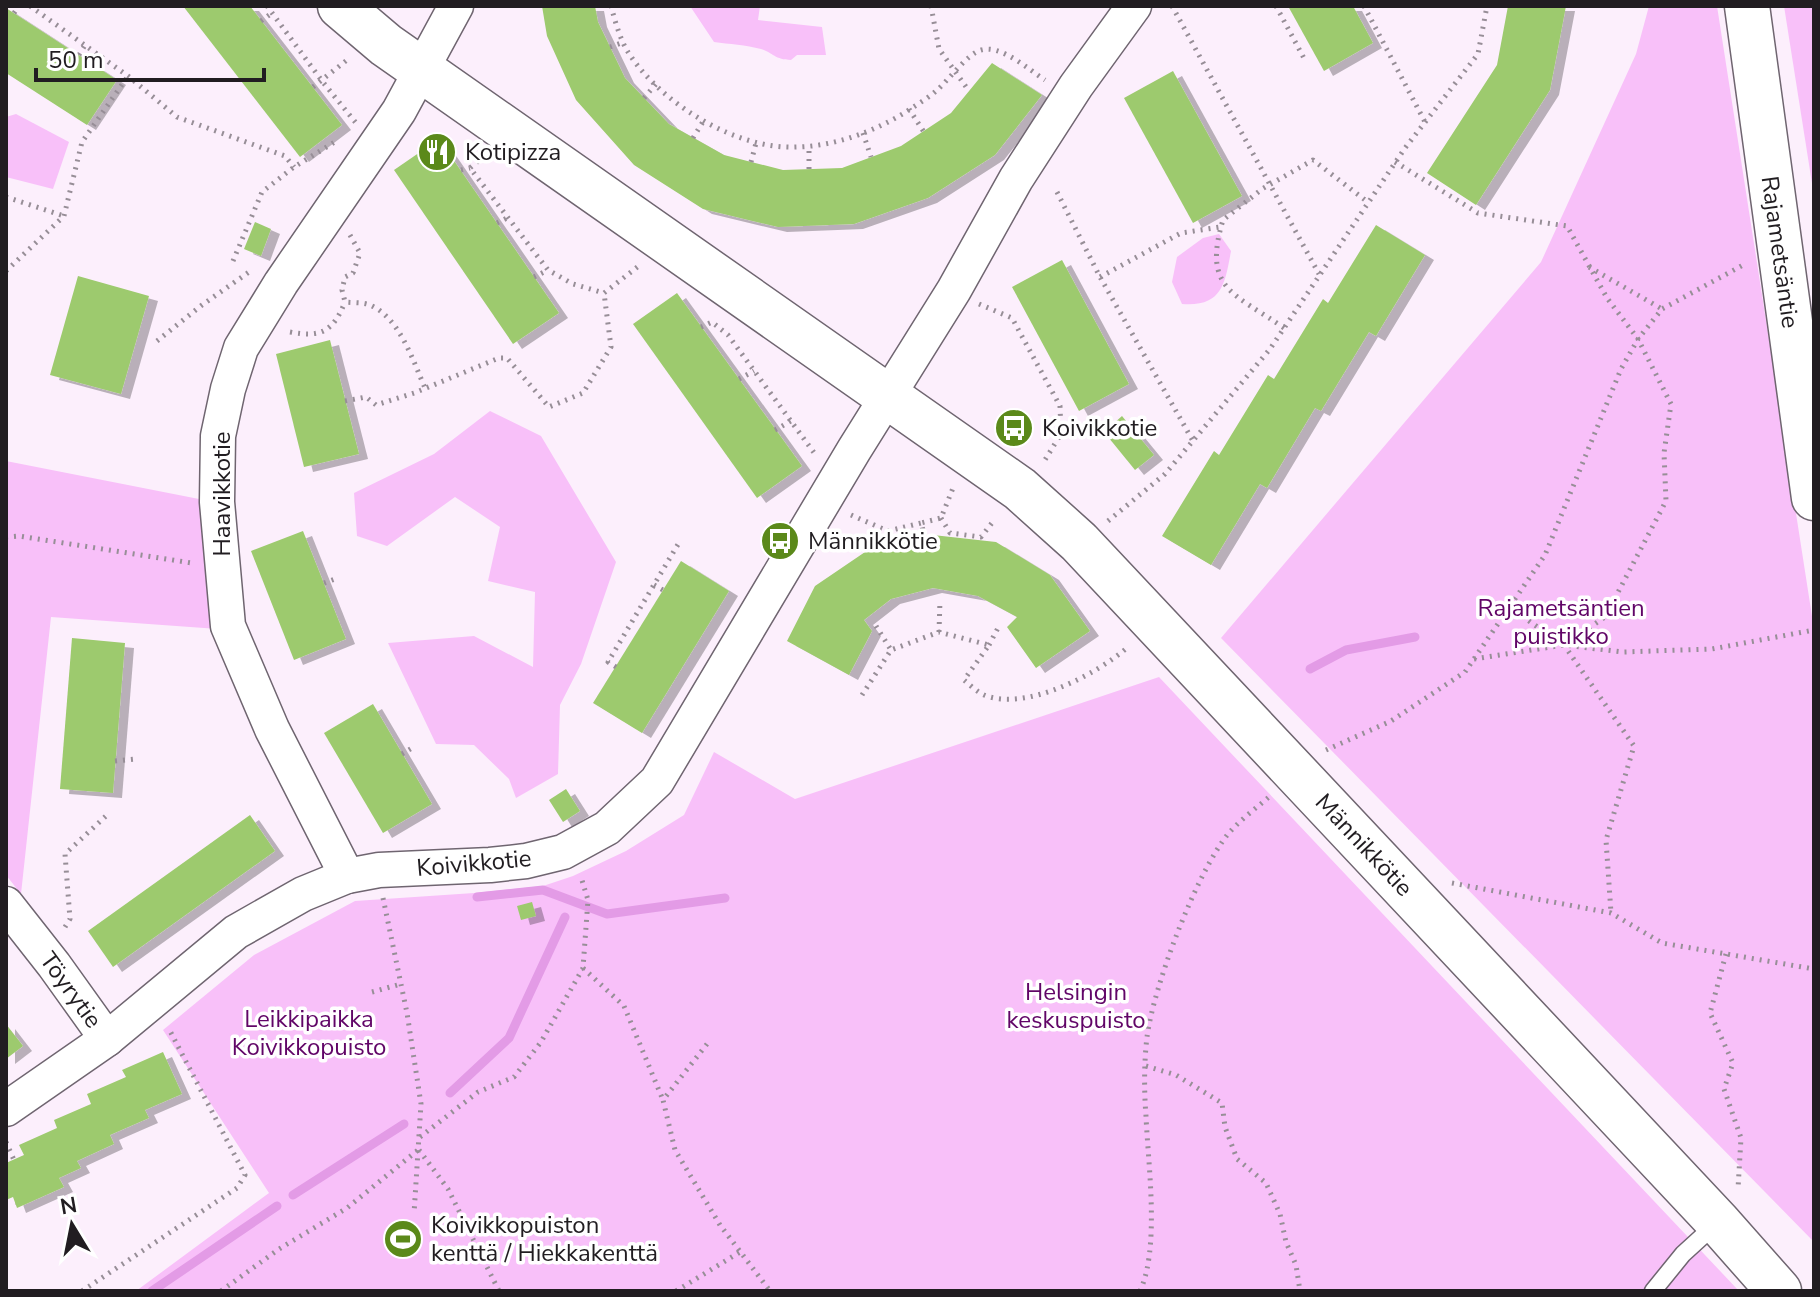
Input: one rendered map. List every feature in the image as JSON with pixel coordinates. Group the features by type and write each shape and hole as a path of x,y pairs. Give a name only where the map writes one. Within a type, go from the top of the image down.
{"street":[{"name":"Männikkötie","path":"340,6 386,45 889,396 1008,504 1079,542 1728,1207 1779,1291"},
{"name":"Haavikkotie","path":"363,873 272,729 228,626 217,502 218,436 241,348 329,213 368,131 399,111 456,6"},
{"name":"Koivikkotie","path":"6,1109 107,1039 236,932 303,894 363,873 490,865 563,852 607,828 657,781 954,290 1016,179 1069,96 1134,6"},
{"name":"Rajametsäntie","path":"1747,6 1814,498"},
{"name":"Töyrytie","path":"6,904 107,1039"}],"lane":[{"path":"1653,1291 1728,1207"}],"path":[{"path":"14,13 19,6"},
{"path":"30,6 128,76 177,117 285,156 294,167"},
{"path":"233,261 262,192 294,167 336,142 368,131 322,81 267,6"},
{"path":"611,6 627,51 656,84 674,101 704,120 738,138 756,143 809,146 837,142 863,133 933,94 982,49 999,51 1069,96"},
{"path":"931,6 939,49 969,91"},
{"path":"1172,6 1319,274"},
{"path":"1276,6 1306,62"},
{"path":"1364,6 1425,122"},
{"path":"1079,542 1165,474 1270,349 1395,162 1478,54 1487,6"},
{"path":"261,21 272,13"},
{"path":"610,47 624,42"},
{"path":"79,55 85,45"},
{"path":"313,87 354,54"},
{"path":"6,271 64,216 82,142 128,76"},
{"path":"644,98 656,84"},
{"path":"909,109 924,132"},
{"path":"693,138 704,120"},
{"path":"863,133 871,157"},
{"path":"751,162 756,143"},
{"path":"809,146 809,169"},
{"path":"461,170 470,168 489,152"},
{"path":"1284,328 1223,285 1215,261 1223,220 1270,185 1313,160 1369,203"},
{"path":"1395,162 1478,213 1567,226 1607,298 1638,339 1671,404 1664,453 1666,501 1605,617 1564,645"},
{"path":"470,168 548,270 573,284 604,293"},
{"path":"1057,192 1100,277 1193,441"},
{"path":"6,197 64,216"},
{"path":"290,332 306,335 322,332 336,323 345,302 342,290 345,277 353,273 360,253 345,228 329,213"},
{"path":"497,223 507,218"},
{"path":"1100,277 1181,233 1221,227"},
{"path":"604,293 651,257"},
{"path":"1313,756 1391,721 1465,672 1545,555 1621,369 1638,339 1662,309 1748,263"},
{"path":"1588,267 1662,309"},
{"path":"157,341 253,270"},
{"path":"534,277 548,270"},
{"path":"941,518 950,533 981,537 1049,455 1061,434 1060,406 1012,318 954,290"},
{"path":"345,401 366,397 376,405 499,358 507,358 549,407 583,393 611,347 604,293"},
{"path":"345,302 368,304 384,313 401,338 425,388"},
{"path":"701,327 712,322 728,335 818,457 842,472"},
{"path":"739,379 754,371"},
{"path":"775,430 791,421"},
{"path":"941,518 953,488"},
{"path":"846,513 888,531 941,518"},
{"path":"921,523 925,537"},
{"path":"6,537 19,536 221,566"},
{"path":"616,667 608,662 680,541"},
{"path":"324,583 335,579"},
{"path":"654,585 663,590"},
{"path":"939,632 940,600"},
{"path":"1509,607 1564,645 1634,746 1606,840 1611,913"},
{"path":"876,626 891,650"},
{"path":"999,626 964,680 984,695 1021,700 1054,691 1110,663 1138,638"},
{"path":"1473,660 1564,645 1623,652 1712,649 1814,630"},
{"path":"862,695 891,650 939,632 989,645"},
{"path":"402,754 412,748"},
{"path":"115,761 135,759"},
{"path":"1140,1291 1149,1273 1151,1173 1145,1114 1147,1036 1165,967 1206,866 1230,832 1274,792"},
{"path":"47,955 70,919 65,854 107,815"},
{"path":"419,1138 478,1092 514,1077 541,1042 583,968 588,900 578,867"},
{"path":"363,873 401,984 421,1104 414,1214"},
{"path":"1450,882 1611,913 1662,943 1814,969"},
{"path":"1726,954 1710,1013 1733,1063 1724,1089 1741,1138 1728,1207"},
{"path":"583,968 624,1006 663,1100 675,1150 720,1225 770,1291"},
{"path":"372,992 401,984"},
{"path":"82,1291 237,1188 245,1175 166,1022 168,990"},
{"path":"663,1100 707,1044"},
{"path":"1146,1066 1176,1075 1222,1103 1225,1127 1237,1159 1266,1183 1280,1214 1286,1242 1296,1265 1300,1291"},
{"path":"6,1142 14,1160"},
{"path":"221,1291 279,1249 347,1208 418,1149"},
{"path":"418,1149 448,1189 499,1291"},
{"path":"676,1291 740,1252"}],"green space":[{"path":"690,6 760,6 758,20 822,27 826,55 797,55 786,60 761,49 714,42"},
{"name":"Rajametsäntien puistikko","path":"1649,6 1717,6 1814,629 1814,1242 1221,638 1541,262 1636,54"},
{"path":"1784,6 1814,6 1814,196"},
{"path":"16,114 69,142 53,189 6,177 6,117"},
{"path":"1219,234 1231,251 1219,291 1206,302 1182,304 1172,282 1177,257 1203,238"},
{"path":"490,411 541,436 616,562 581,664 560,705 558,774 516,798 509,779 474,745 436,744 388,643 474,636 533,667 535,592 488,581 500,527 455,497 387,546 357,536 354,493 434,454"},
{"path":"6,461 199,499 218,629 51,617 21,894 6,875"},
{"name":"Helsingin keskuspuisto","path":"1159,677 1739,1291 136,1291 269,1193 163,1030 254,955 355,901 543,886 573,876 626,851 684,815 714,752 795,799"}],"building":[{"path":"183,6 250,6 342,125 300,157"},
{"path":"542,6 595,6 598,22 625,78 669,124 724,155 783,170 842,168 901,146 951,113 992,63 1042,95 995,155 928,198 854,224 778,227 703,209 634,165 576,100 547,36"},
{"path":"1288,6 1353,6 1373,43 1324,71"},
{"path":"1508,6 1566,6 1550,90 1476,205 1427,173 1497,65"},
{"path":"6,8 117,80 87,125 6,73"},
{"path":"1173,71 1242,196 1193,223 1124,98"},
{"path":"439,139 559,313 513,344 394,170"},
{"path":"255,222 271,229 261,256 244,249"},
{"path":"1376,225 1425,255 1376,336 1369,332 1321,411 1315,408 1267,488 1260,484 1211,565 1162,536 1214,451 1219,455 1268,375 1274,379 1323,299 1328,303"},
{"path":"1062,260 1129,384 1079,411 1012,287"},
{"path":"78,276 149,296 121,394 50,375"},
{"path":"677,293 802,466 757,498 633,324"},
{"path":"330,340 359,454 304,467 276,354"},
{"path":"1122,416 1154,455 1135,470 1104,432"},
{"path":"303,531 346,639 294,660 251,551"},
{"path":"933,535 996,542 1050,575 1090,631 1036,668 1007,627 1017,617 978,596 933,588 891,599 864,620 872,631 849,675 787,641 815,586 868,550"},
{"path":"681,561 729,591 642,733 593,703"},
{"path":"72,638 125,643 113,793 60,789"},
{"path":"373,704 432,804 383,833 324,733"},
{"path":"566,789 580,811 563,822 549,800"},
{"path":"250,815 275,851 113,967 88,931"},
{"path":"532,902 536,916 521,920 517,906"},
{"path":"6,1024 23,1046 6,1059"},
{"path":"163,1052 182,1094 145,1110 149,1118 110,1135 114,1144 77,1161 81,1168 59,1178 64,1187 17,1208 13,1197 6,1200 6,1163 24,1155 19,1145 57,1128 54,1120 91,1104 87,1094 126,1077 122,1070"}],"waterway":[{"path":"1310,669 1346,650 1415,637"},
{"path":"477,897 543,890 607,914 725,898"},
{"path":"450,1093 509,1038 565,917"},
{"path":"293,1195 404,1124"},
{"path":"152,1291 277,1206"}],"place":[{"name":"Kotipizza","path":"437,152"},
{"name":"Koivikkotie","path":"1014,428"},
{"name":"Männikkötie","path":"780,541"},
{"name":"Koivikkopuiston kenttä / Hiekkakenttä","path":"403,1239"}],"park label":[{"name":"Leikkipaikka Koivikkopuisto","path":"309,1033"}]}
